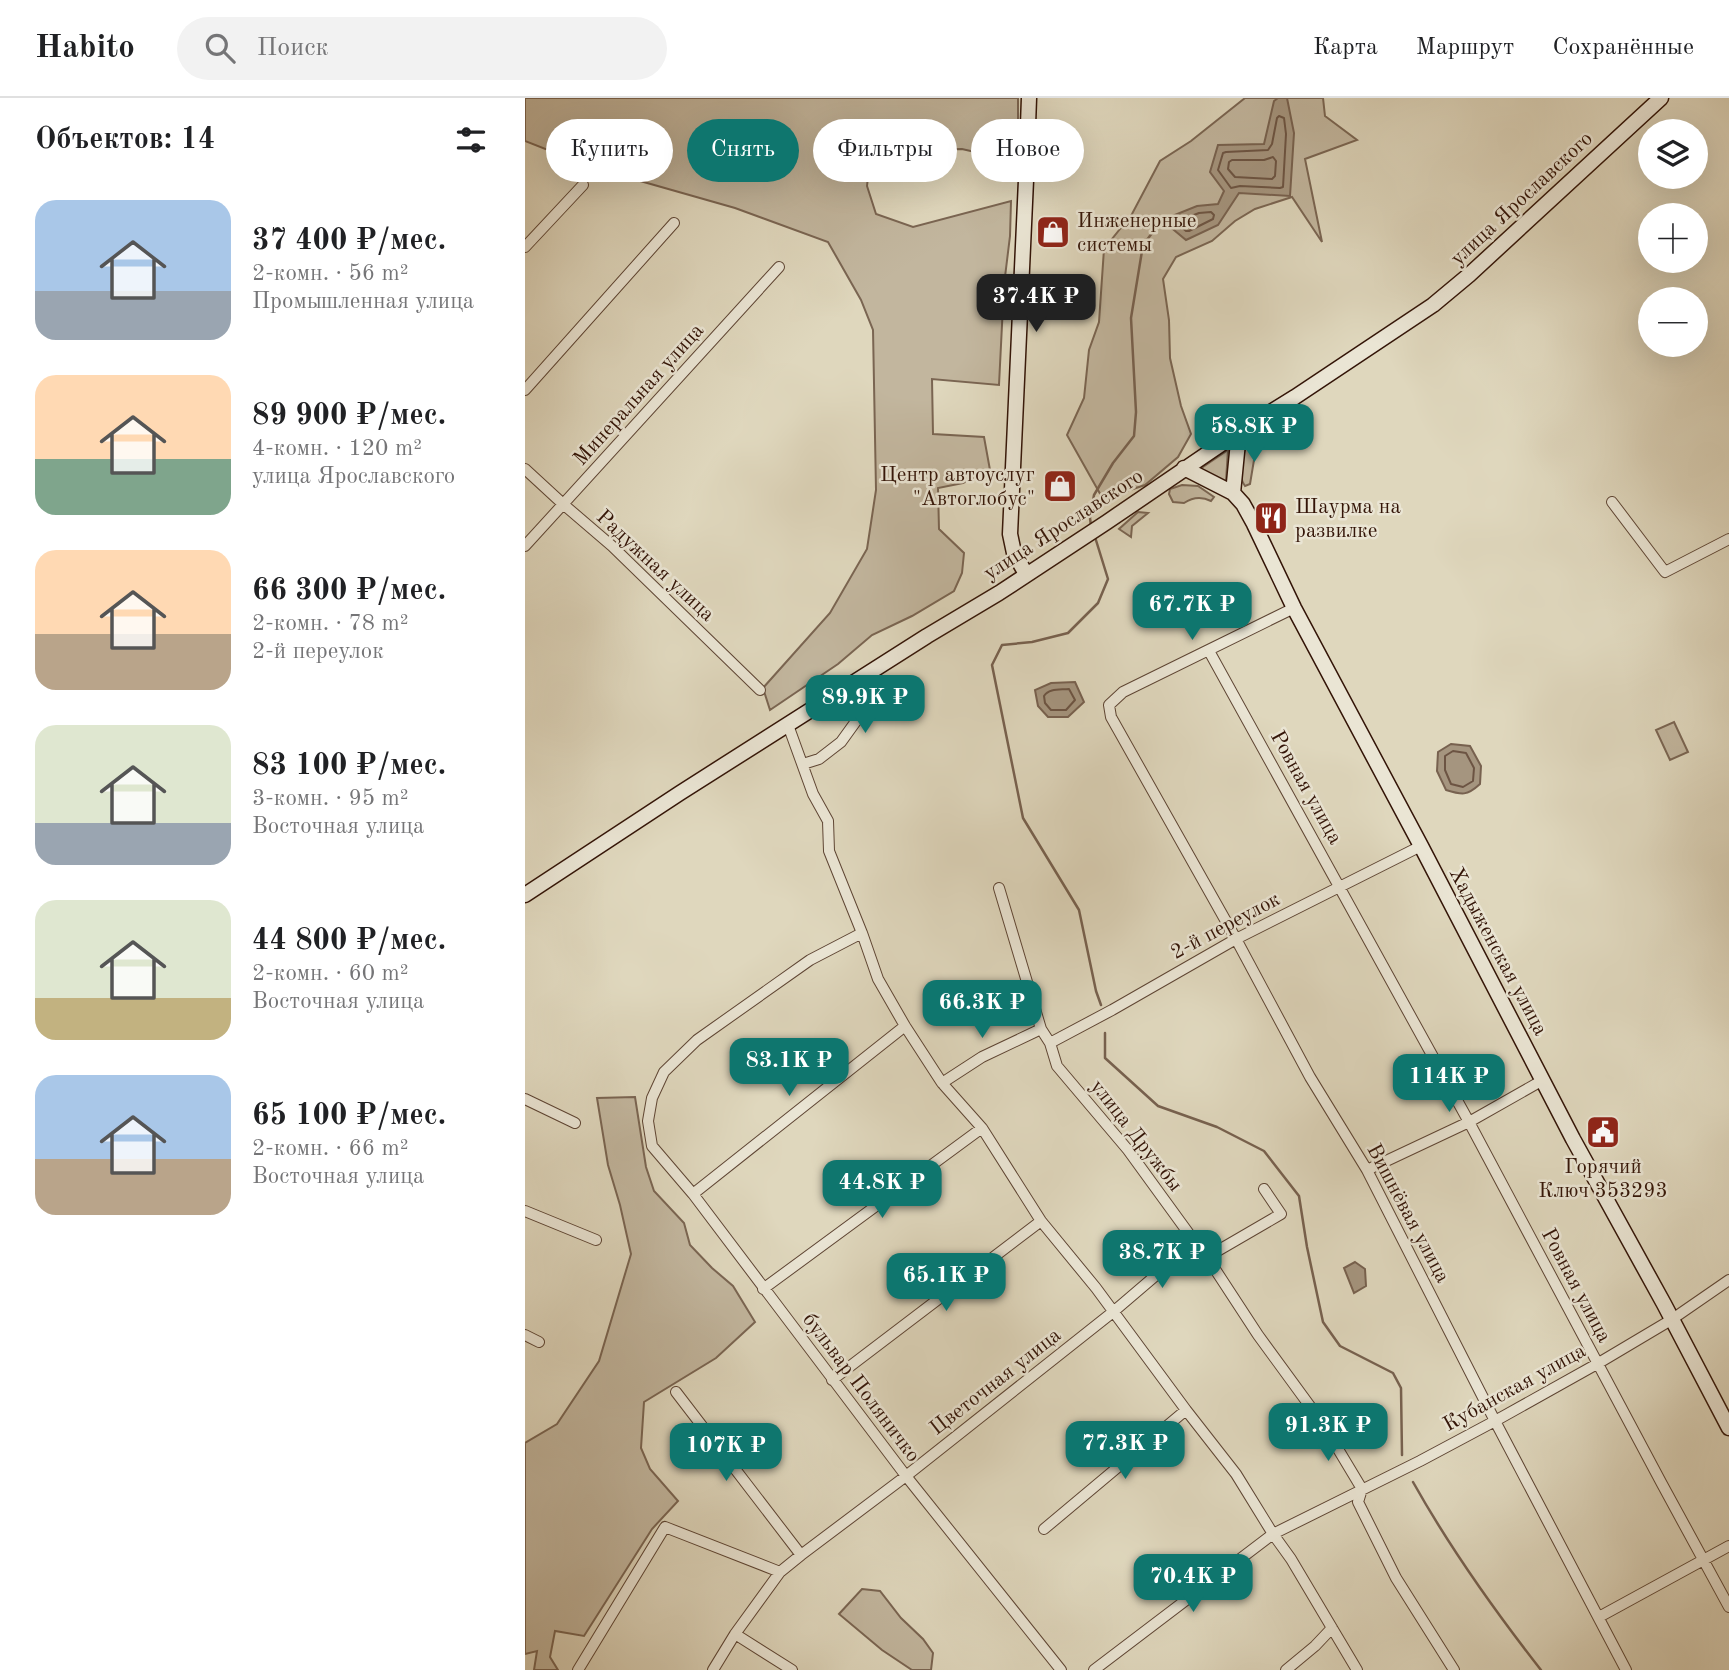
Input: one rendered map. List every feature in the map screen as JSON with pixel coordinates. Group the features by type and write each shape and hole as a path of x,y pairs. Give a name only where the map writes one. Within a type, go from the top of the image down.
{"main road":[{"path":"1026,575 1014,553 1010,534 1029,98"},
{"name":"улица Ярославского","path":"525,895 1026,575 1433,305 1661,98"},
{"path":"1233,493 1239,432"},
{"name":"Хадыженская улица","path":"1184,468 1233,493 1243,504 1294,608 1573,1139 1671,1320 1724,1407 1729,1428"}],"street":[{"path":"525,247 583,185"},
{"path":"525,390 674,223"},
{"name":"Минеральная улица","path":"525,546 779,267"},
{"name":"Радужная улица","path":"525,469 612,546 760,690"},
{"path":"1612,502 1665,572 1729,539"},
{"path":"1209,651 1294,608"},
{"name":"Вишнёвая улица","path":"1209,651 1123,692 1109,705 1111,717 1310,1077 1367,1170 1626,1670"},
{"name":"Ровная улица","path":"1209,651 1469,1122 1729,1607"},
{"path":"803,764 819,759 841,741 859,718 873,706 859,680"},
{"path":"788,725 813,794 828,821 829,851 878,979 905,1026 942,1083 982,1128 1041,1221 1096,1287 1112,1312 1236,1474 1291,1559 1357,1670"},
{"name":"2-й переулок","path":"1050,1043 1236,939 1421,846"},
{"name":"улица Дружбы","path":"999,888 1041,1029 1050,1043 1057,1066 1128,1150 1323,1424 1362,1489 1358,1502 1396,1577 1454,1670"},
{"name":"бульвар Поляничко","path":"862,933 810,960 697,1040 664,1072 652,1098 648,1121 652,1146 693,1194 906,1476 1061,1670"},
{"path":"693,1194 905,1026"},
{"path":"942,1083 982,1057 1041,1029"},
{"path":"1367,1170 1469,1122 1543,1080"},
{"path":"525,1099 575,1123"},
{"path":"763,1289 982,1128"},
{"name":"Цветочная улица","path":"713,1670 735,1633 780,1572 801,1555 906,1476 1168,1265 1203,1253 1281,1214 1264,1189"},
{"path":"525,1211 596,1240"},
{"path":"832,1380 1041,1221"},
{"name":"Кубанская улица","path":"1094,1670 1273,1534 1495,1421 1671,1320 1729,1280"},
{"path":"525,1335 539,1342"},
{"path":"676,1391 801,1555"},
{"path":"1044,1529 1186,1410"},
{"path":"578,1670 664,1527 780,1572"},
{"path":"1599,1617 1729,1546"},
{"path":"1286,1670 1332,1628"},
{"path":"735,1633 792,1670"}],"shaded area":[{"path":"525,98 1018,98 1018,119 971,119 971,151 957,149 957,119 813,119 813,182 867,182 876,214 913,227 1011,201 999,385 932,379 933,434 984,437 990,470 963,483 938,488 939,529 964,553 962,573 954,591 912,616 872,635 838,664 770,710 763,688 830,613 867,549 876,490 873,330 861,300 828,242 735,208 644,182 673,182 673,119 546,119 546,149 525,141"},
{"path":"1245,98 1323,98 1325,116 1357,140 1305,159 1322,242 1292,197 1255,209 1235,221 1212,241 1176,257 1163,279 1169,320 1170,358 1181,406 1191,434 1178,457 1145,485 1103,499 1067,435 1084,398 1089,350 1099,322 1104,249 1132,214 1160,161 1191,141"},
{"path":"1261,429 1265,433 1255,454 1250,484 1245,486 1241,473 1242,458 1252,437"},
{"path":"1228,450 1224,483 1200,469"},
{"path":"1182,485 1198,486 1214,497 1211,501 1197,498 1184,503 1173,502 1170,489"},
{"path":"1138,512 1148,513 1132,526 1131,537 1119,529"},
{"path":"1674,722 1688,752 1670,760 1656,730"},
{"path":"635,1097 646,1167 654,1191 684,1223 690,1245 733,1286 755,1322 716,1358 644,1402 641,1448 650,1469 678,1501 652,1529 584,1636 555,1631 550,1657 558,1670 534,1670 537,1651 525,1654 525,1443 557,1424 599,1361 631,1254 608,1165 597,1098"},
{"path":"862,1589 880,1591 901,1618 923,1639 933,1653 931,1670 912,1670 882,1650 839,1614"}],"water":[{"path":"1287,98 1294,133 1290,196 1239,193 1218,225 1186,240 1162,220 1197,206 1218,204 1224,191 1210,172 1218,145 1264,144 1274,101"},
{"path":"1075,682 1084,702 1068,717 1048,717 1038,706 1035,690 1051,683"},
{"path":"1451,744 1470,746 1481,766 1480,784 1471,791 1460,793 1446,790 1437,771 1438,752"},
{"path":"1355,1262 1365,1269 1366,1286 1354,1293 1344,1268"}],"waterway":[{"path":"1091,526 1094,495 1113,463 1134,436 1136,412 1131,318 1143,245 1162,220"},
{"path":"1095,537 1108,579 1098,603 1068,633 1032,642 1002,645 992,665 1023,818 1079,910 1101,1005"},
{"path":"1105,1033 1105,1058 1158,1106 1217,1127 1264,1151 1299,1196 1323,1322 1340,1346 1393,1373 1401,1388 1402,1455"},
{"path":"1413,1482 1473,1578 1541,1670"}],"place":[{"name":"Инженерные системы","path":"1053,232"},
{"name":"Центр автоуслуг \"Автоглобус\"","path":"1060,486"},
{"name":"Шаурма на развилке","path":"1271,518"},
{"name":"Горячий Ключ 353293","path":"1603,1132"}]}
